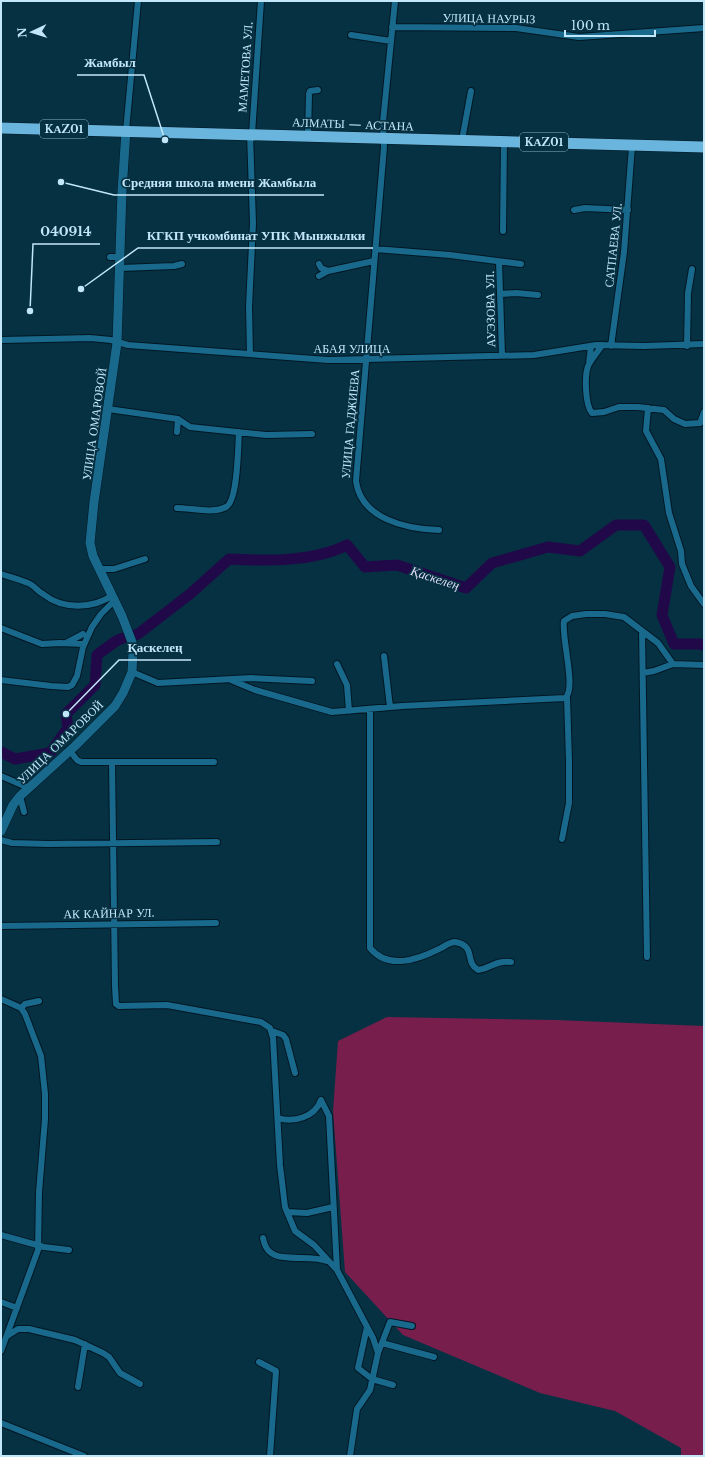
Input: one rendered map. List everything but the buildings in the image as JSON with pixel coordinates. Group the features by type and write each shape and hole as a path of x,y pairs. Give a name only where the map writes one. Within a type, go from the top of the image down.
{"highway":[{"name":"АЛМАТЫ — АСТАНА","path":"1,128 384,137 704,148"}],"street":[{"name":"УЛИЦА ОМАРОВОЙ","path":"1,832 13,805 20,796 70,751 115,706 124,693 132,672 132,642 114,597 93,556 90,543 117,343 122,191 138,1"},
{"name":"МАМЕТОВА УЛ.","path":"250,354 249,307 253,222 251,134 261,1"},
{"name":"УЛИЦА ГАДЖИЕВА","path":"395,1 383,122 384,137 367,361 356,481 359,495 366,506 384,518 414,526 439,530"},
{"name":"УЛИЦА НАУРЫЗ","path":"392,27 516,28 579,37 704,28"},
{"path":"351,35 391,41"},
{"path":"308,135 309,94 310,92 318,90"},
{"path":"462,140 471,91"},
{"path":"503,231 504,141"},
{"name":"САТПАЕВА УЛ.","path":"611,346 628,210 632,146"},
{"path":"574,210 585,208 628,210"},
{"path":"375,249 458,255 521,264"},
{"path":"110,257 120,258"},
{"path":"319,276 328,270 374,260"},
{"name":"АУЭЗОВА УЛ.","path":"499,262 502,355"},
{"path":"120,268 174,266 182,264"},
{"path":"319,264 322,268 328,270"},
{"path":"687,346 688,293 692,269"},
{"path":"500,294 516,293 538,295"},
{"name":"АБАЯ УЛИЦА","path":"1,340 42,337 90,338 128,345 328,360 367,361 552,353 602,345 687,346 704,344"},
{"path":"589,365 602,345"},
{"path":"591,346 586,378 588,404 592,413 625,407 648,408 664,410 681,423 702,425 704,412"},
{"path":"648,408 646,432 661,458 669,514 681,551 682,564 691,586 704,604"},
{"path":"108,409 178,418 190,427 285,436 312,434"},
{"path":"177,432 178,418"},
{"path":"176,508 213,510 228,507 231,503 234,492 239,432"},
{"path":"99,569 114,569 144,559"},
{"path":"1,574 28,582 43,595 63,603 88,606 114,597"},
{"path":"1,680 51,686 72,685 77,676 84,644 92,626 114,597"},
{"path":"562,839 569,803 567,697 569,693 570,680 563,627 564,621 567,618 586,614 618,615 630,620 658,643 673,664"},
{"path":"1,628 42,644 84,644"},
{"path":"642,631 647,957"},
{"path":"64,643 83,634"},
{"path":"384,656 390,707"},
{"path":"337,664 348,684 349,711"},
{"path":"643,673 654,671 673,664 704,665"},
{"path":"132,672 158,683 252,678 312,681"},
{"path":"231,680 255,690 327,711 349,711 390,707 567,697"},
{"path":"370,709 370,948 379,957 396,961 408,961 421,958 455,942 467,946 472,965 478,970 485,969 497,962 511,962"},
{"path":"70,751 76,760 81,762 214,762"},
{"path":"112,762 114,986 118,1005 167,1006 261,1022 272,1031 282,1035 286,1039 295,1073"},
{"path":"1,776 29,788"},
{"path":"20,796 24,812"},
{"path":"1,840 12,843 113,844 218,842"},
{"name":"АК КАЙНАР УЛ.","path":"1,926 216,923"},
{"path":"1,999 21,1008 25,1014 41,1056 45,1119 39,1192 38,1246 30,1275 1,1351"},
{"path":"21,1008 25,1004 39,1001"},
{"path":"272,1031 283,1199 295,1231 314,1245 336,1270"},
{"path":"278,1118 289,1119 310,1114 315,1110 321,1100 329,1116 336,1270 338,1276 349,1290 373,1338 378,1353"},
{"path":"45,1119 53,1119"},
{"path":"287,1212 307,1213 333,1207"},
{"path":"1,1235 38,1246 69,1250"},
{"path":"263,1238 268,1251 271,1254 288,1257 319,1258 328,1261"},
{"path":"1,1302 17,1308"},
{"path":"350,1456 357,1409 370,1390 378,1353 387,1327 390,1322 412,1326"},
{"path":"367,1327 358,1368 372,1379 393,1385"},
{"path":"7,1336 18,1330 29,1329 85,1344 109,1357 120,1373 140,1384"},
{"path":"382,1343 434,1357"},
{"path":"78,1387 85,1344"},
{"path":"259,1362 276,1370 270,1456"},
{"path":"1,1423 84,1456"}],"shaded area":[{"path":"387,1017 556,1020 704,1026 704,1456 681,1456 681,1448 615,1411 540,1393 403,1335 345,1272 333,1111 338,1041"}],"waterway":[{"name":"Қаскелең","path":"133,636 138,634 190,594 229,559 290,559 320,555 347,545 365,567 397,565 466,588 492,563 548,547 580,551 616,525 644,525 670,567 662,615 674,644 704,645"},
{"name":"Қаскелең","path":"1,752 15,759 50,753 68,728 66,714 95,685 97,655 116,641 123,638"}],"place":[{"name":"Жамбыл","path":"165,140"},
{"name":"Средняя школа имени Жамбыла","path":"61,182"},
{"name":"КГКП учкомбинат УПК Мынжылки","path":"81,289"},
{"name":"040914","path":"30,311"},
{"name":"Қаскелең","path":"66,714"}]}
